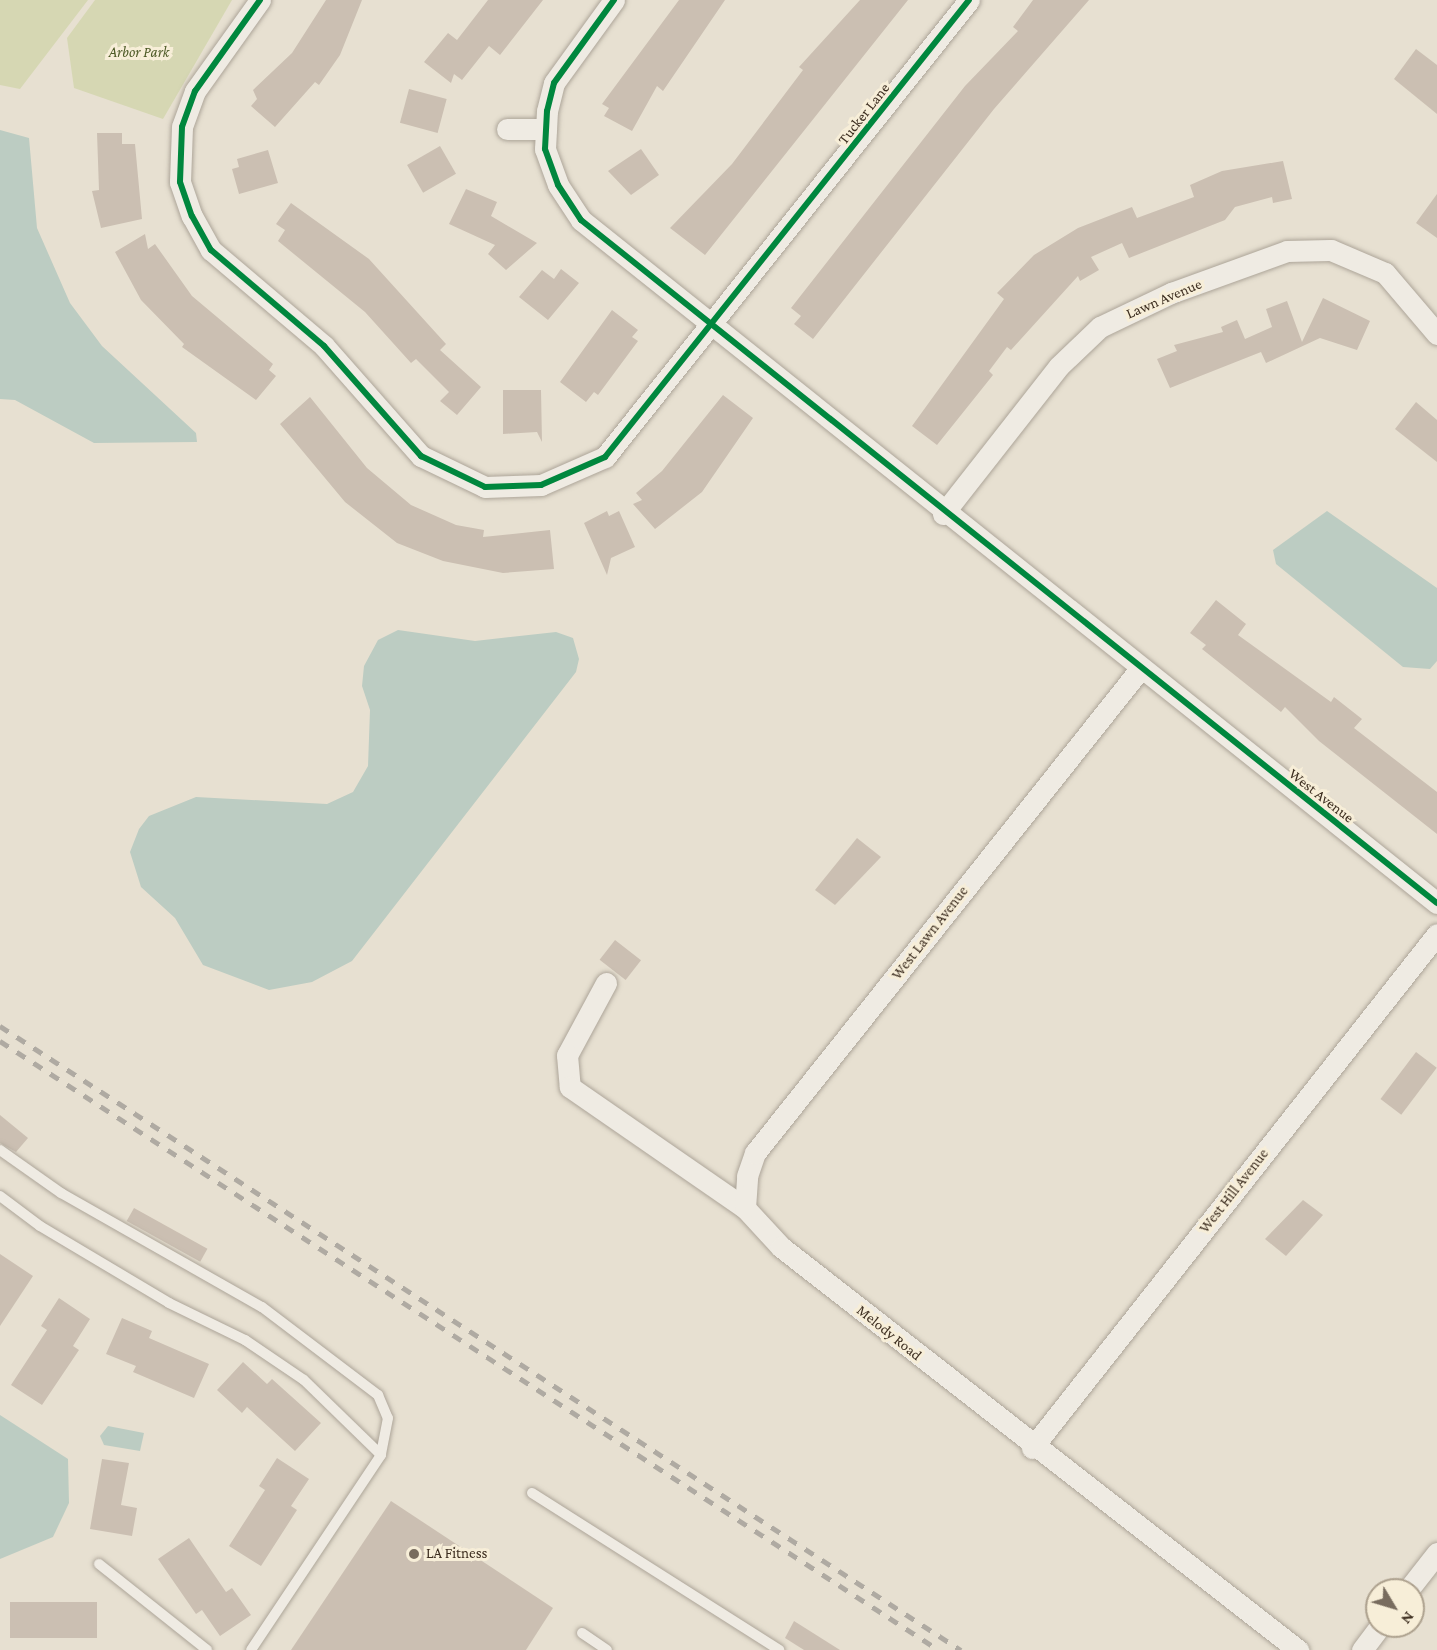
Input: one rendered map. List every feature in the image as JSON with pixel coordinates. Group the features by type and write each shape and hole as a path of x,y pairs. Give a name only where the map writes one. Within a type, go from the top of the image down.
{"street":[{"name":"Tucker Lane","path":"260,0 195,91 182,127 183,190 211,250 324,346 421,456 485,487 541,485 605,457 625,437 969,0"},
{"name":"West Avenue","path":"614,0 554,83 546,129 545,149 558,185 581,220 711,328 1437,903"},
{"path":"507,129 546,129"},
{"name":"Lawn Avenue","path":"943,513 1059,366 1100,327 1172,293 1287,251 1331,250 1385,273 1437,334"},
{"name":"West Lawn Avenue","path":"745,1208 747,1176 755,1153 1140,669"},
{"name":"West Hill Avenue","path":"1032,1448 1437,934"},
{"name":"Melody Road","path":"606,983 567,1055 570,1086 745,1208 781,1247 1032,1448 1298,1650"},
{"path":"1417,1578 1437,1553"}],"lane":[{"path":"0,1150 61,1193 262,1307 324,1350 378,1395 388,1418 381,1455 251,1650"},
{"path":"0,1196 169,1304 275,1360 304,1380 381,1455"},
{"path":"532,1492 779,1650"},
{"path":"99,1564 207,1650"},
{"path":"582,1633 608,1650"}],"green space":[{"path":"0,0 88,0 20,89 0,85"},
{"name":"Arbor Park","path":"95,0 232,0 163,119 74,88 67,38"}],"shaded area":[{"path":"0,130 29,138 37,228 70,303 102,346 196,433 197,442 94,443 15,400 0,399"},
{"path":"1327,511 1437,588 1437,661 1430,669 1403,667 1276,564 1273,550"},
{"path":"398,630 475,641 556,632 573,638 579,659 576,672 352,961 312,982 269,990 203,965 175,918 141,887 130,852 139,829 149,816 196,797 327,804 353,792 368,766 370,710 362,686 364,666 378,640"},
{"path":"0,1415 68,1459 69,1503 53,1537 0,1559"},
{"path":"108,1426 144,1433 140,1451 104,1445 100,1436"}],"building":[{"path":"326,0 362,0 340,55 319,85 315,82 275,127 251,106 257,99 253,90 292,53"},
{"path":"488,0 543,0 500,55 489,46 462,80 454,74 451,83 424,62 448,33 457,40"},
{"path":"679,0 725,0 663,91 657,86 632,131 604,116 609,108 602,104"},
{"path":"860,0 908,0 705,255 670,228 732,164 803,70 799,67"},
{"path":"1033,0 1089,0 994,109 813,339 794,324 801,316 791,308 965,86 1018,31 1013,27"},
{"path":"1416,49 1437,65 1437,114 1394,79"},
{"path":"409,89 447,99 438,133 400,123"},
{"path":"97,133 122,133 122,144 135,144 142,219 101,228 92,191 99,190"},
{"path":"440,146 456,174 423,193 407,165"},
{"path":"641,149 659,175 631,195 608,171"},
{"path":"268,150 278,183 239,194 232,169 239,167 237,159"},
{"path":"1283,161 1292,199 1273,203 1272,197 1235,207 1225,220 1129,258 1122,243 1091,257 1099,270 1080,281 1078,276 1011,350 1007,347 989,371 993,375 937,445 912,426 1004,299 997,293 1034,255 1078,228 1132,207 1137,218 1194,197 1190,185 1222,171"},
{"path":"466,189 497,202 491,216 537,243 506,270 488,254 495,245 449,224"},
{"path":"1437,194 1437,238 1416,223"},
{"path":"291,203 369,259 446,344 440,350 481,387 457,415 440,401 449,392 416,359 411,363 365,312 278,241 285,230 276,224"},
{"path":"145,234 148,249 155,244 192,296 273,364 269,370 276,376 256,400 182,347 184,344 141,300 115,252"},
{"path":"561,269 579,283 548,320 519,297 542,270 554,279"},
{"path":"1323,298 1370,321 1357,350 1320,338 1266,363 1261,352 1170,388 1157,359 1177,351 1174,345 1223,332 1221,327 1237,320 1245,339 1272,327 1266,309 1287,301 1302,342"},
{"path":"612,310 638,330 632,337 638,341 598,395 594,392 586,402 560,382"},
{"path":"503,390 541,390 542,442 537,432 503,434"},
{"path":"723,395 753,418 702,492 655,529 633,504 642,500 636,493 662,471"},
{"path":"310,397 367,468 411,505 456,525 484,530 483,537 550,530 554,569 503,573 443,561 397,543 345,502 280,424"},
{"path":"1416,402 1437,420 1437,462 1395,429"},
{"path":"607,511 609,516 619,511 635,547 611,558 607,575 584,523"},
{"path":"1216,600 1246,624 1238,635 1331,702 1334,697 1362,719 1354,728 1437,792 1437,834 1319,741 1285,707 1281,712 1202,649 1206,645 1190,633"},
{"path":"857,838 881,857 835,905 815,890"},
{"path":"615,940 641,960 626,980 600,960"},
{"path":"1416,1052 1437,1068 1401,1115 1380,1099"},
{"path":"0,1115 28,1138 16,1152 0,1143"},
{"path":"1303,1200 1323,1215 1286,1256 1265,1239"},
{"path":"134,1208 207,1249 200,1262 127,1221"},
{"path":"0,1254 33,1276 0,1326"},
{"path":"59,1298 90,1319 73,1346 79,1350 42,1405 11,1385 47,1330 41,1326"},
{"path":"122,1318 152,1331 149,1338 209,1364 194,1398 133,1372 136,1366 106,1354"},
{"path":"243,1362 267,1384 272,1379 321,1423 295,1451 247,1407 242,1413 217,1390"},
{"path":"277,1458 309,1479 291,1506 297,1510 261,1566 229,1546 265,1490 259,1486"},
{"path":"102,1459 129,1463 121,1505 137,1508 132,1536 90,1529"},
{"name":"LA Fitness","path":"391,1501 553,1608 526,1650 291,1650"},
{"path":"189,1538 226,1592 232,1588 251,1615 220,1636 202,1610 196,1614 158,1559"},
{"path":"10,1602 97,1602 97,1638 10,1638"},
{"path":"794,1621 840,1650 804,1650 785,1638"}],"railway":[{"path":"0,1026 961,1650"},
{"path":"0,1041 939,1650"}],"cycle path":[{"path":"260,0 195,91 182,127 180,182 192,216 211,250 324,346 421,456 485,487 541,485 605,457 969,0"},
{"path":"614,0 554,83 547,111 545,149 558,185 581,220 1437,903"}],"place":[{"name":"LA Fitness","path":"414,1554"}]}
